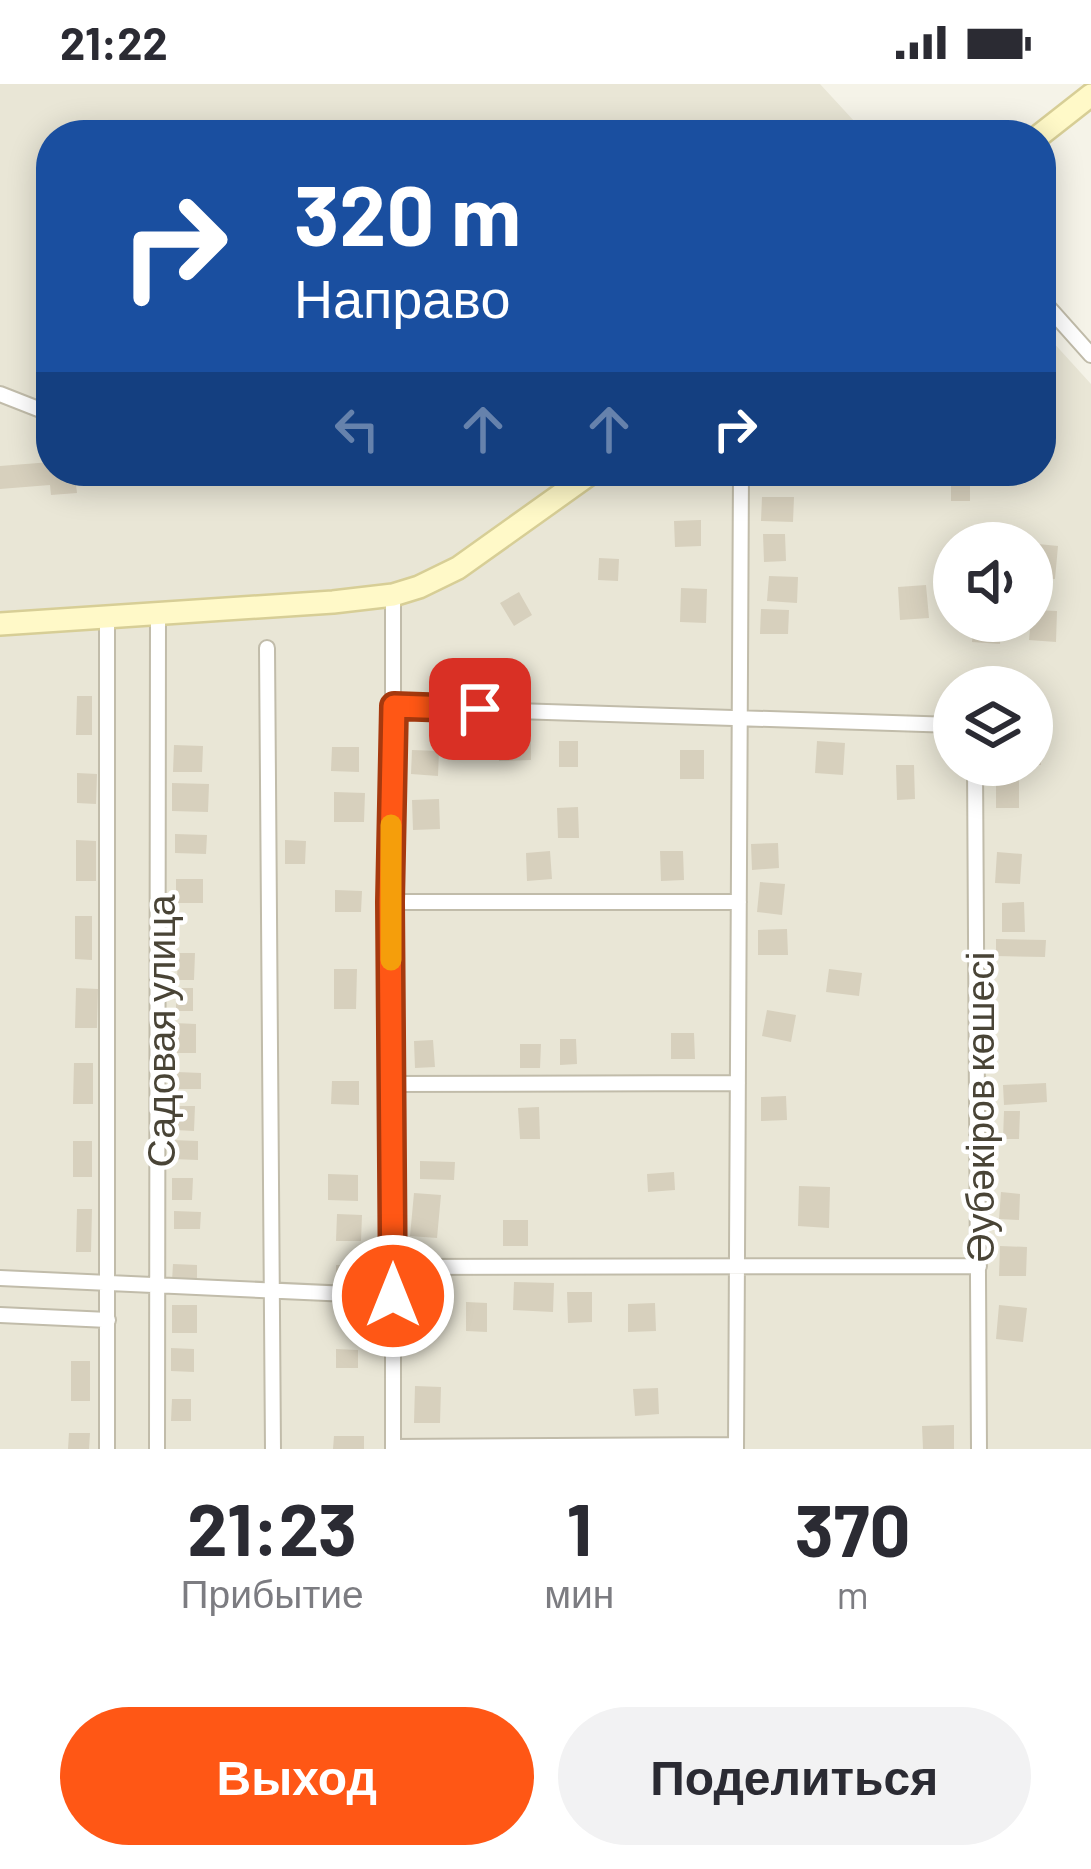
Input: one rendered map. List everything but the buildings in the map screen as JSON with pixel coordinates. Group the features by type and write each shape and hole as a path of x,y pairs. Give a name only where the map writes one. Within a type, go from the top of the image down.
{"main road":[{"path":"1056,122 1091,95"},
{"path":"0,624 392,595 458,568 572,486"}],"street":[{"path":"1056,316 1091,355"},
{"path":"0,394 36,408"},
{"path":"392,595 393,1448 736,1447 741,486"},
{"name":"Садовая улица","path":"157,1449 158,614"},
{"name":"Садовая улица","path":"107,616 107,1449"},
{"path":"267,648 273,1449"},
{"path":"394,706 933,724"},
{"name":"Әубәкіров көшесі","path":"975,786 979,1449"},
{"path":"390,902 739,902"},
{"path":"392,1084 738,1083"},
{"path":"392,1267 980,1266"},
{"path":"0,1278 393,1296"},
{"path":"0,1316 108,1320"}],"shaded area":[{"path":"0,84 820,84 853,120 36,120 36,486 1056,486 1056,346 1091,384 1091,1449 0,1449"}],"slow traffic":[{"path":"391,825 391,960"}],"route":[{"path":"393,1296 390,902 394,706 480,709"}]}
